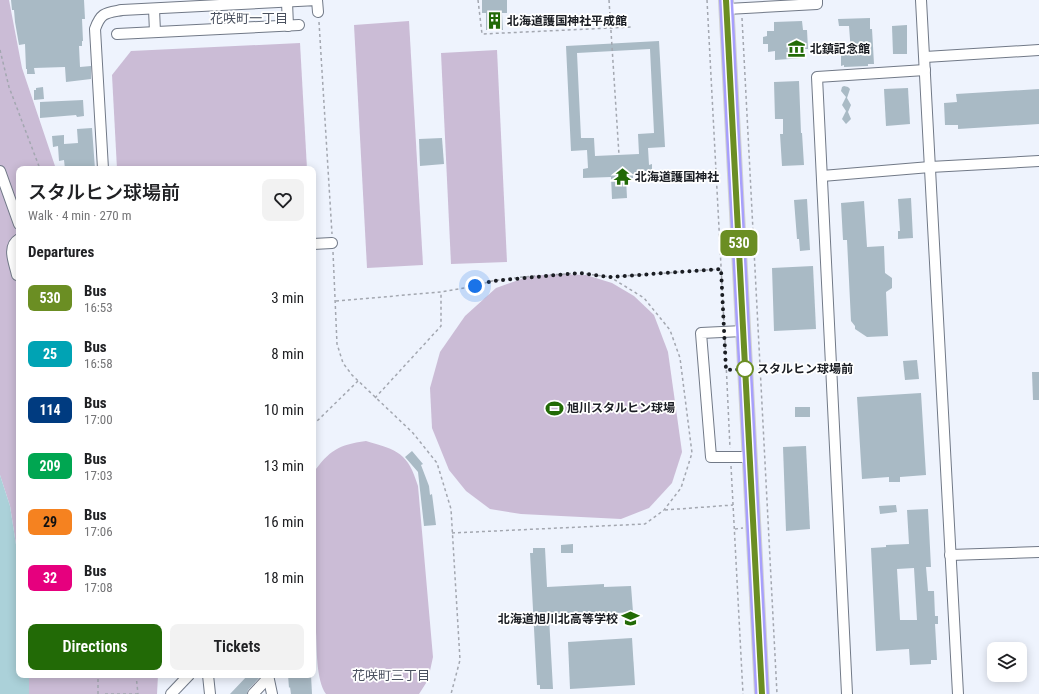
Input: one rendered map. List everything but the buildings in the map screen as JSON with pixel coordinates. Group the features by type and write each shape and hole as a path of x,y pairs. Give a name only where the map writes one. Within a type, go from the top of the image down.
{"highway":[{"path":"726,4 762,694"}],"street":[{"path":"102,166 95,29 99,18 105,13 122,5 154,9 218,2 287,2 318,0 318,12"},
{"path":"726,4 742,8 817,4 817,0"},
{"path":"921,0 958,694"},
{"path":"287,2 288,26"},
{"path":"154,9 155,32"},
{"path":"117,34 299,25"},
{"path":"925,56 1039,50"},
{"path":"847,694 817,77 925,70"},
{"path":"822,176 930,167 1039,161"},
{"path":"0,171 16,216"},
{"path":"16,242 12,248 16,271"},
{"path":"316,244 332,242"},
{"path":"743,331 701,333 711,457 750,457"},
{"path":"950,556 1039,552"},
{"path":"171,694 186,678"},
{"path":"208,678 210,694"},
{"path":"253,694 266,678"},
{"path":"268,678 272,694"}],"path":[{"path":"478,0 482,34 632,27"},
{"path":"609,0 619,155"},
{"path":"707,0 724,323"},
{"path":"742,8 777,694"},
{"path":"318,12 336,301 337,344 343,363 358,381 413,433 437,463 450,509 460,660 451,694"},
{"path":"0,50 10,87 39,166"},
{"path":"336,301 441,292 475,286 492,281 522,277 579,273 610,277 721,269"},
{"path":"452,533 645,524 664,510 682,488 692,453 680,358 670,330 644,298 610,277"},
{"path":"375,398 441,326 441,292"},
{"path":"725,339 730,449"},
{"path":"316,422 358,381"},
{"path":"731,465 743,694"},
{"path":"664,510 733,505"},
{"path":"98,678 98,694"},
{"path":"105,694 139,694 136,678"}],"shaded area":[{"path":"0,0 9,0 22,68 55,166 16,166 16,545 10,506 0,475"},
{"path":"409,21 423,265 367,268 354,25"},
{"path":"300,43 307,166 117,166 112,75 131,51"},
{"path":"497,50 507,262 451,264 441,53"},
{"name":"旭川スタルヒン球場","path":"558,274 586,275 612,283 634,296 654,315 668,352 682,452 672,483 649,508 621,519 521,514 490,509 466,491 449,470 432,428 430,388 440,352 465,316 496,288 530,276"},
{"path":"366,441 394,450 406,460 410,466 418,486 433,657 428,680 419,694 326,694 320,681 316,634 316,470 335,450 348,444"},
{"path":"29,678 158,678 157,694 29,694"}],"water":[{"path":"0,475 10,506 16,545 16,678 29,678 29,694 0,694"}],"bus line":[{"name":"530","path":"726,0 762,694"}],"place":[{"name":"北海道護国神社平成館","path":"494,21"},
{"name":"北鎮記念館","path":"797,49"},
{"name":"北海道護国神社","path":"622,177"},
{"name":"スタルヒン球場前","path":"745,369"},
{"name":"旭川スタルヒン球場","path":"554,408"},
{"name":"北海道旭川北高等学校","path":"631,619"}],"district":[{"name":"花咲町一丁目","path":"249,18"},
{"name":"花咲町三丁目","path":"391,675"}],"route":[{"path":"475,286 492,281 522,277 579,273 610,277 721,269 726,370 745,369"}]}
